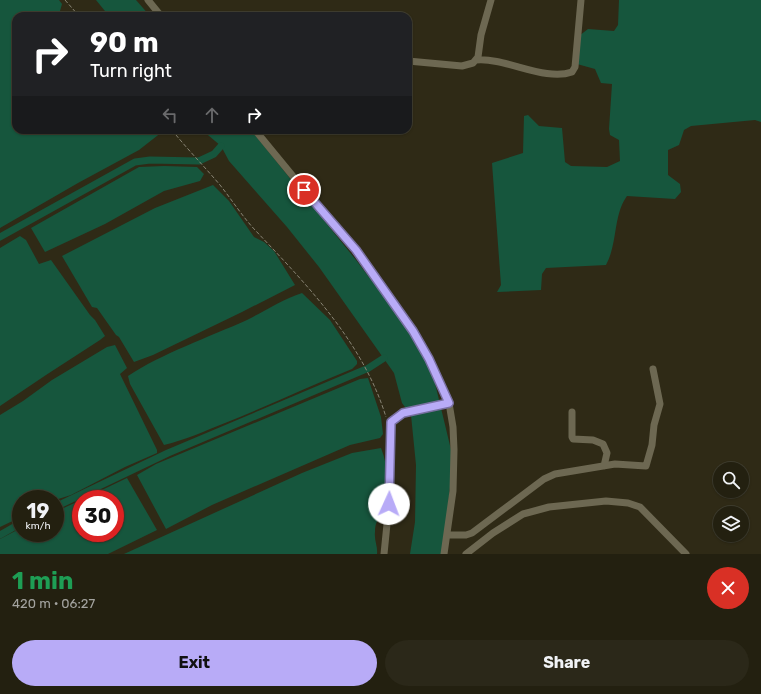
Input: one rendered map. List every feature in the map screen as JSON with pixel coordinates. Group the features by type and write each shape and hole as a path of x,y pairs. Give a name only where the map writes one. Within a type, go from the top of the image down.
{"street":[{"path":"148,0 158,12"},
{"path":"476,60 479,53 481,35 491,0"},
{"path":"412,61 462,66 476,60 489,60 550,73 572,72 575,67 581,0"},
{"path":"258,134 333,225 356,250 422,345 449,403 453,427 453,491 444,554"},
{"path":"447,535 466,535 472,533 544,479 555,474 624,464 647,465 660,404 653,369"},
{"path":"384,554 389,504 391,422 403,413 449,403"},
{"path":"572,412 572,437 593,440 603,444 607,453 604,466"},
{"path":"466,554 497,530 523,514 549,507 606,501 628,503 640,507 686,554"}],"path":[{"path":"65,0 76,12"},
{"path":"175,134 219,184 242,214 302,279 347,338 366,370 379,398 390,428"}],"shaded area":[{"path":"0,0 59,0 62,4 60,11 66,12 12,12 12,134 159,134 139,150 0,228"},
{"path":"96,0 136,0 146,12 106,12"},
{"path":"619,0 761,0 761,122 755,120 691,126 684,130 679,145 668,150 668,175 680,184 681,192 675,199 627,196 617,220 612,248 606,265 546,268 542,274 541,290 497,292 501,285 492,163 523,153 524,116 528,115 539,126 562,128 565,162 571,166 607,167 620,161 619,140 610,135 609,129 612,84 601,83 595,69 577,64 579,36 588,29 614,31 618,25"},
{"path":"207,134 254,134 356,260 421,346 434,379 453,458 443,554 410,554 415,522 416,465 411,415 402,403 394,373 319,267 287,227 229,161 221,146"},
{"path":"139,167 197,167 204,174 200,181 164,191 105,224 45,252 31,228"},
{"path":"213,185 229,201 254,237 264,242 274,251 295,285 153,355 134,362 119,337 97,308 92,307 62,256 155,208"},
{"path":"20,236 26,240 39,264 51,260 105,336 0,406 0,248"},
{"path":"302,293 330,320 357,361 357,364 352,369 241,416 187,438 164,445 130,384 128,376 155,360 247,320"},
{"path":"115,345 127,368 120,374 157,450 157,453 125,467 81,490 72,490 72,494 64,497 64,490 12,490 12,521 0,527 0,415 23,401 52,380 107,347"},
{"path":"368,378 381,417 383,434 380,438 350,445 212,505 166,529 137,475 156,464 360,379"},
{"path":"381,448 386,463 387,488 384,504 375,529 377,554 124,554 302,473 352,453"},
{"path":"127,478 157,530 108,554 0,554 0,539 12,533 12,542 64,542 64,508 72,504 72,542 124,542 124,490 102,490"}],"waterway":[{"path":"0,237 135,162 150,160 199,161 214,154 221,146"},
{"path":"367,369 384,358"},
{"path":"64,503 168,453 364,370"},
{"path":"0,535 12,528"}],"route":[{"path":"304,190 356,250 413,331 429,359 449,403 403,413 391,422 389,504"}]}
